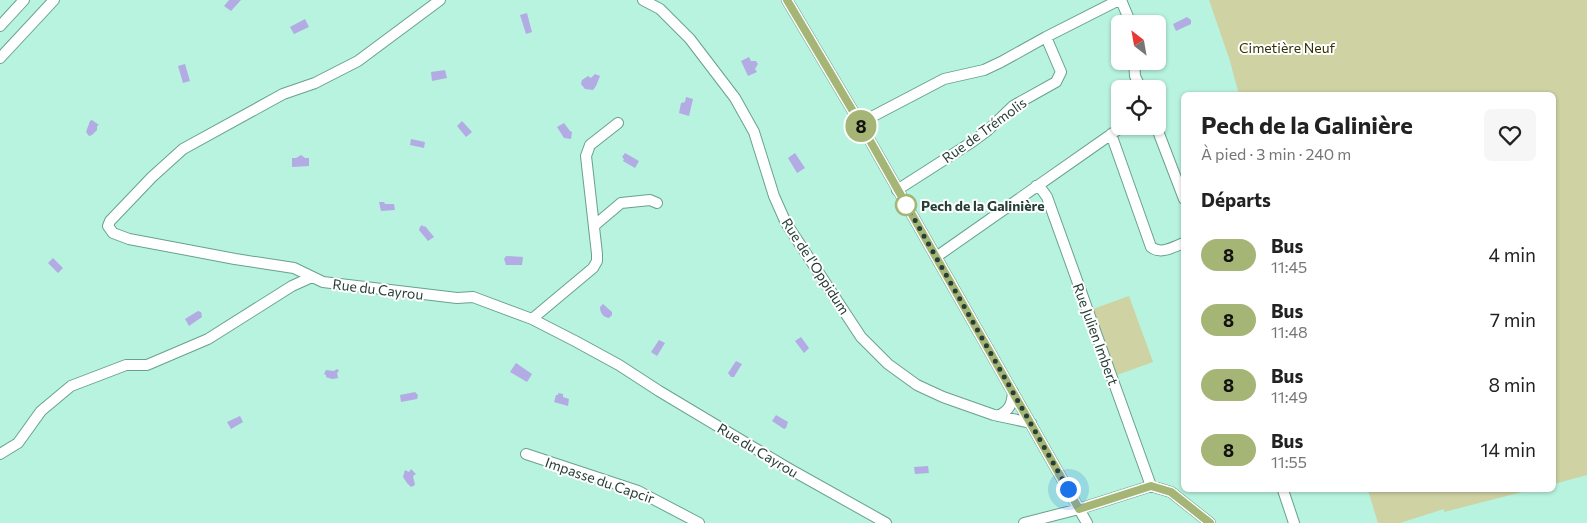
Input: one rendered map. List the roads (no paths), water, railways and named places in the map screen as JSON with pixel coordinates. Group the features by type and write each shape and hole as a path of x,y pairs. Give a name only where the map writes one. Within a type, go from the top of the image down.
{"street":[{"path":"0,26 24,0"},
{"path":"0,58 54,0"},
{"name":"Rue du Cayrou","path":"440,0 358,61 315,83 283,94 183,149 110,221 108,226 113,233 129,240 294,268 323,282 457,298 473,297 532,319 619,365 777,462 886,523"},
{"name":"Rue de l'Oppidum","path":"643,0 660,9 690,39 735,98 754,132 774,196 786,223 861,337 888,364 917,385 943,397 998,416 1031,423"},
{"path":"787,0 860,123 1087,523"},
{"path":"860,123 944,79 984,70 1001,62 1120,0 1127,15"},
{"name":"Rue de Trémolis","path":"898,190 979,137 1013,106 1056,82 1061,72 1046,37"},
{"path":"532,319 593,268 597,261 595,225 586,156 590,145 618,123"},
{"path":"936,257 1111,134"},
{"path":"1111,135 1151,247 1156,251 1162,251 1181,244"},
{"path":"1159,135 1181,191"},
{"name":"Rue Julien Imbert","path":"1036,186 1047,197 1151,486"},
{"path":"595,225 621,203 650,200 657,203"},
{"path":"0,454 18,443 41,411 71,386 126,365 147,365 208,339 292,286 312,277"},
{"path":"998,416 1012,404 1013,392"},
{"name":"Impasse du Capcir","path":"526,454 638,491 699,523"},
{"path":"1024,523 1079,509 1151,486 1171,492 1210,523"},
{"path":"1284,492 1294,523"}],"place":[{"name":"Pech de la Galinière","path":"906,205"}],"park label":[{"name":"Cimetière Neuf","path":"1287,47"}]}
